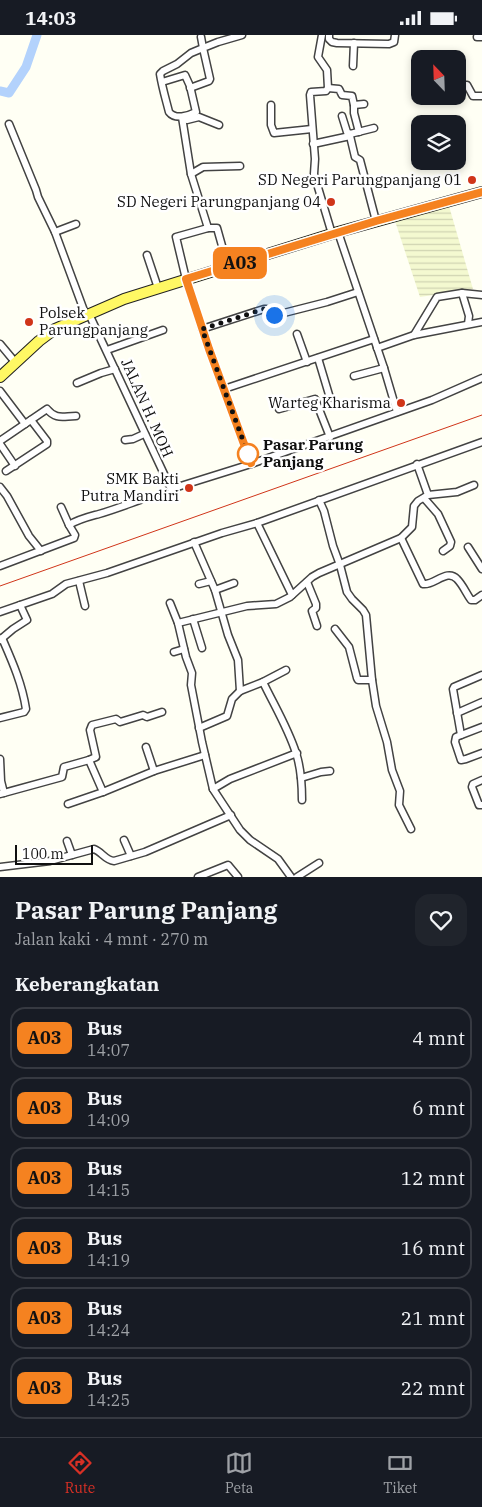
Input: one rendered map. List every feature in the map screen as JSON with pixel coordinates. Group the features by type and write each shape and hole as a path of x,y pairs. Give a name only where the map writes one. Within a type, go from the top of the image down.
{"main road":[{"path":"0,377 48,334 61,326 124,299 335,233 482,192"}],"street":[{"path":"219,125 199,117 183,119 169,114 161,72 176,65 191,53 242,35"},
{"path":"322,35 318,57 327,70 328,88"},
{"path":"329,35 329,39 332,42 389,44 394,42 395,35"},
{"path":"190,88 210,79 201,37"},
{"path":"353,66 354,43"},
{"path":"162,82 185,75 196,111 183,119"},
{"path":"466,85 473,96 482,96"},
{"path":"359,131 352,96 342,95 339,89 328,88 326,91 312,92 310,95 313,144 316,159 315,180 358,292 384,367 397,412"},
{"path":"354,105 364,104"},
{"path":"271,105 271,125 274,133 312,129"},
{"path":"342,116 347,132 350,135 355,157 360,160 376,221"},
{"path":"183,119 191,174 208,228"},
{"name":"JALAN H. MOH","path":"9,124 88,315 107,350 169,489 251,463"},
{"path":"313,144 374,128"},
{"path":"191,174 203,167 240,166"},
{"path":"55,232 76,224"},
{"path":"228,267 216,227 176,237 186,279 202,329 251,463 330,437 437,398 482,378"},
{"path":"147,255 158,288"},
{"path":"202,329 264,309 272,315 276,315 358,292"},
{"path":"462,293 468,316 468,324"},
{"path":"414,335 435,298 462,293 482,295"},
{"path":"377,347 414,335 482,322"},
{"path":"107,350 164,330"},
{"path":"297,334 307,362"},
{"path":"224,389 374,339"},
{"path":"0,344 15,362"},
{"path":"318,358 330,398"},
{"path":"354,376 384,367"},
{"path":"77,383 115,369"},
{"path":"0,391 47,441 47,445 6,471"},
{"path":"279,409 315,399 330,437"},
{"path":"16,466 0,442 47,409 56,417 76,416"},
{"path":"125,440 144,434"},
{"path":"0,612 52,594 66,584 257,523 482,442"},
{"path":"417,464 426,497 438,514 451,542 450,546 444,551"},
{"path":"178,623 247,606 276,604 292,595 319,573 401,538 412,527 414,506 418,501 426,497 457,492 474,485"},
{"path":"0,487 29,536 41,551"},
{"path":"69,525 85,517 97,515 140,500"},
{"path":"319,500 324,511 347,591 366,615 376,706 387,742 392,770 400,791 399,805 411,829"},
{"path":"0,565 74,537 75,535 61,507"},
{"path":"257,523 292,595"},
{"path":"401,538 423,583 428,584 446,576 453,576 457,578 471,600 476,600 482,595"},
{"path":"194,542 215,590 228,635 238,660 240,691"},
{"path":"468,547 482,569"},
{"path":"79,581 85,606"},
{"path":"198,585 211,581"},
{"path":"307,582 316,604 316,608 312,611 317,626"},
{"path":"215,590 234,583"},
{"path":"170,603 178,623 193,676 191,685 213,789 240,830 250,840 278,859 291,877"},
{"path":"0,718 24,712 26,709 22,687 1,639 27,620 20,605"},
{"path":"193,619 202,648"},
{"path":"335,629 349,647 356,678 358,680 372,680"},
{"path":"174,652 184,649"},
{"path":"199,728 227,715 232,699 240,691 263,682 286,669"},
{"path":"461,735 453,688 482,675"},
{"path":"263,682 297,753 302,800"},
{"path":"457,713 482,702"},
{"path":"0,763 2,794 62,777 64,767 96,757 90,730 92,725 116,719 120,722 144,715 147,717 162,712"},
{"path":"482,727 456,737 455,742 461,760 482,753"},
{"path":"146,747 154,771"},
{"path":"213,789 230,779 297,753"},
{"path":"68,804 154,771 205,755"},
{"path":"89,760 103,792"},
{"path":"301,779 330,771"},
{"path":"482,780 473,784 472,787 479,805 482,805"},
{"path":"0,867 50,861 94,849 111,861 145,852 231,815"},
{"path":"124,840 131,856"},
{"path":"67,841 72,855"},
{"path":"297,877 319,863"},
{"path":"198,877 228,865 238,877"}],"green space":[{"path":"449,206 473,289 420,297 395,221"}],"waterway":[{"path":"0,91 9,93 26,67 37,35"}],"railway":[{"path":"0,586 482,415"}],"bus line":[{"name":"A03","path":"251,463 209,349 186,279 376,221 482,192"}],"place":[{"name":"SD Negeri Parungpanjang 01","path":"472,180"},
{"name":"SD Negeri Parungpanjang 04","path":"331,202"},
{"name":"Polsek Parungpanjang","path":"29,322"},
{"name":"Warteg Kharisma","path":"401,403"},
{"name":"Pasar Parung Panjang","path":"248,454"},
{"name":"SMK Bakti Putra Mandiri","path":"189,488"}],"route":[{"path":"248,454 202,329 264,309 274,315"}]}
